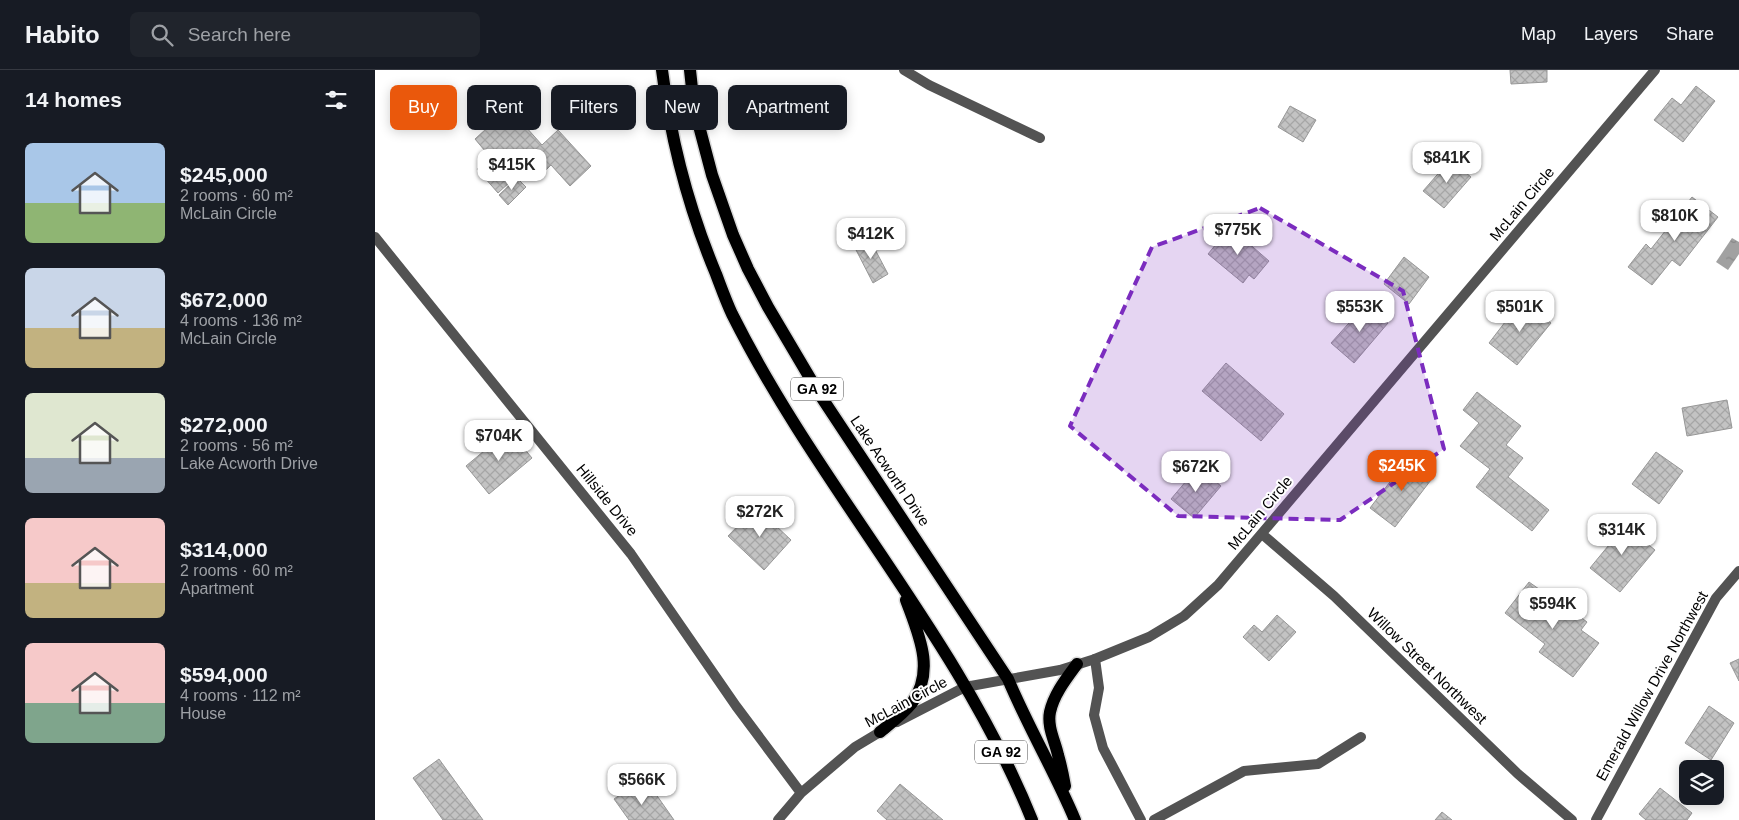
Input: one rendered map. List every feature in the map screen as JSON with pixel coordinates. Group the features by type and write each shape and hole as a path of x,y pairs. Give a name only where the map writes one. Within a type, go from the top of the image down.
{"main road":[{"name":"GA 92","path":"662,70 670,128 685,187 703,242 731,311 759,365 794,424 943,648 988,725 1032,820"},
{"name":"Lake Acworth Drive","path":"690,70 694,108 712,175 733,235 748,269 773,316 820,394 1008,679 1021,711 1075,820"},
{"path":"881,732 911,704 919,692 925,675 925,658 901,583"},
{"path":"1069,805 1058,752 1050,730 1050,714 1055,697 1077,664"}],"street":[{"path":"904,70 929,85 1040,138"},
{"name":"McLain Circle","path":"778,820 801,793 855,747 965,687 1037,675 1095,659 1149,637 1184,616 1218,585 1262,534 1655,70"},
{"name":"Hillside Drive","path":"375,237 631,554 737,706 801,793"},
{"name":"Willow Street Northwest","path":"1262,534 1334,596 1518,774 1572,820"},
{"name":"Emerald Willow Drive Northwest","path":"1596,820 1716,598 1739,570"},
{"path":"1095,659 1099,688 1094,716 1103,748 1141,820"},
{"path":"1154,820 1244,771 1318,764 1361,737"}],"highlighted area":[{"path":"1260,208 1403,291 1444,449 1340,520 1178,516 1070,426 1152,247"}],"water":[{"path":"1732,238 1739,242 1739,254 1728,270 1716,262"}],"building":[{"path":"1510,70 1547,70 1547,82 1511,84"},
{"path":"1696,86 1715,101 1683,142 1654,120 1672,98 1681,105"},
{"path":"1290,106 1316,120 1303,142 1278,127"},
{"path":"485,130 529,130 542,145 558,130 591,166 570,186 551,165 535,181 524,169 498,193 477,169 490,157 475,139"},
{"path":"1450,160 1471,177 1444,208 1423,191"},
{"path":"517,178 526,187 508,205 499,195"},
{"path":"1692,197 1718,217 1680,266 1672,260 1652,285 1628,267 1646,244 1651,249"},
{"path":"1230,227 1269,261 1254,279 1249,275 1243,283 1208,254"},
{"path":"869,238 888,274 873,283 854,246"},
{"path":"1404,257 1429,277 1409,304 1384,284"},
{"path":"1522,300 1551,323 1517,365 1489,343"},
{"path":"1366,304 1388,323 1354,363 1331,343"},
{"path":"1226,363 1284,414 1261,441 1202,391"},
{"path":"1477,392 1521,426 1506,445 1523,458 1508,477 1549,510 1532,531 1476,487 1490,469 1460,446 1479,423 1463,410"},
{"path":"1727,400 1732,428 1687,436 1682,408"},
{"path":"509,430 532,458 489,494 466,466"},
{"path":"1656,452 1683,471 1659,504 1632,484"},
{"path":"1409,457 1434,476 1395,527 1370,508"},
{"path":"1198,467 1221,486 1194,518 1171,499"},
{"path":"756,507 791,540 764,570 728,536"},
{"path":"1617,519 1655,550 1620,592 1590,568 1613,540 1605,533"},
{"path":"1529,582 1546,594 1540,601 1563,619 1570,609 1587,622 1581,630 1599,643 1573,677 1539,652 1545,644 1505,613"},
{"path":"1277,615 1296,632 1269,661 1243,637 1254,625 1262,632"},
{"path":"1739,659 1739,681 1730,663"},
{"path":"1709,706 1734,723 1711,760 1685,743"},
{"path":"439,759 483,820 443,820 413,778"},
{"path":"900,784 943,820 887,820 877,811"},
{"path":"634,785 642,797 653,790 674,820 629,820 614,799"},
{"path":"1660,788 1679,803 1679,805 1692,813 1687,820 1646,820 1639,814"},
{"path":"1442,812 1452,820 1435,820"}]}
